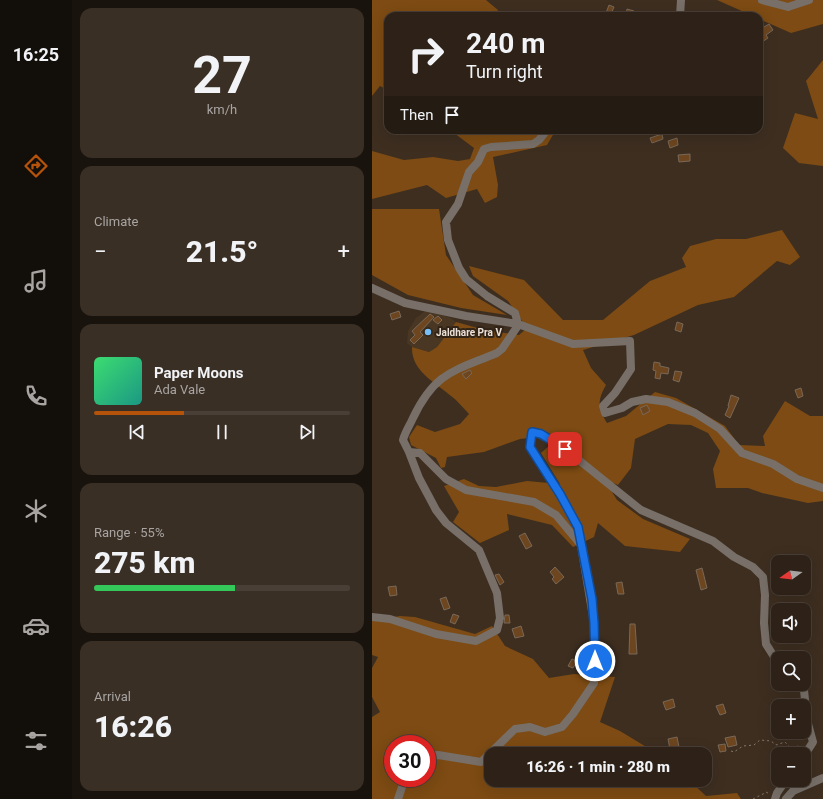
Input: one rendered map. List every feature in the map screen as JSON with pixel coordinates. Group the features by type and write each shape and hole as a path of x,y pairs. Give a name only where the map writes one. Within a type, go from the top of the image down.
{"street":[{"path":"680,12 681,0"},
{"path":"762,0 788,7 809,0"},
{"path":"372,617 390,619 436,634 476,641 497,630 500,618 497,593 479,550 446,523 436,510 419,478 405,445 404,436 419,406 433,384 456,369 497,353 505,344 518,324 515,313 488,296 466,279 459,268 448,240 446,222 458,204 469,172 478,162 484,149 491,147 533,144 544,134"},
{"path":"372,288 405,303 466,316 518,324 573,344 630,341 631,369 615,393 603,406 605,413 622,408 632,402 646,399 668,402 695,413 720,429 733,445 742,453 773,464 796,479 823,488"},
{"path":"436,755 481,762 515,729 530,727 545,732 562,727 573,714 594,683 594,623 578,527 560,494 530,447 532,432 541,434 565,449 641,510 713,541 734,557 754,567 763,577 766,644 771,652"},
{"path":"409,452 420,453 446,479 466,490 534,502 556,515 582,545"},
{"path":"804,691 807,720 813,742 810,747"},
{"path":"786,799 793,791 823,778"},
{"path":"398,799 402,787"},
{"path":"772,797 781,787"}],"path":[{"path":"731,751 734,752 743,746 754,745 760,740 771,741 776,745 785,742 790,747"},
{"path":"753,799 767,792 767,796 772,797"}],"shaded area":[{"path":"372,0 486,0 498,10 497,12 384,12 384,88 380,86 372,96"},
{"path":"717,0 823,0 823,24 791,33 763,21 763,12 744,12"},
{"path":"823,60 823,166 799,163 783,148 795,113 818,119 806,81"},
{"path":"455,134 554,134 547,145 493,157 498,185 497,197 485,203 477,189 446,198 427,185 372,199 372,151 404,160 433,157 458,161 470,159 474,148"},
{"path":"372,209 439,209 446,255 473,295 507,315 461,308 408,295 372,275"},
{"path":"782,230 800,257 790,265 777,261 734,297 698,305 634,335 583,350 591,368 606,385 600,400 600,409 607,423 626,416 655,392 676,398 725,426 739,445 765,446 763,436 785,401 810,416 823,416 823,501 808,503 762,493 748,488 716,488 713,469 720,451 708,433 691,425 668,424 635,439 631,468 618,485 604,479 617,500 643,519 690,539 680,552 625,546 598,523 594,537 573,547 552,525 507,514 509,530 480,543 453,522 459,512 444,486 464,479 479,486 496,487 527,481 560,484 541,453 550,445 538,437 520,439 484,452 447,457 445,467 441,468 436,458 411,445 409,437 417,425 435,432 460,424 469,414 456,400 425,375 415,363 412,347 429,352 437,347 456,322 485,330 519,335 527,328 508,301 473,276 469,266 524,280 563,320 603,320 650,281 686,267 682,258 690,246 716,239 746,239"},
{"name":"Jaldhare Pra V","path":"425,311 434,312 451,318 456,322 437,347 429,352 412,347 407,343 408,331 416,318"},
{"path":"400,616 415,617 475,634 492,626 505,646 533,659 549,678 574,674 615,677 600,722 620,731 646,747 484,747 484,787 696,787 706,796 737,793 741,799 372,799 372,717 380,712 372,697 372,668 378,657 372,655 372,621"}],"building":[{"path":"609,5 614,7 612,12 606,12"},
{"path":"627,9 634,11 634,12 627,12"},
{"path":"769,24 773,30 766,35 768,38 763,41 763,28"},
{"path":"662,134 663,139 652,143 650,138"},
{"path":"677,138 678,145 670,148 668,141"},
{"path":"690,154 690,161 679,162 678,155"},
{"path":"399,311 401,317 392,320 390,314"},
{"path":"430,314 434,317 420,332 423,335 414,344 410,340 415,335 412,331"},
{"path":"438,316 442,320 438,324 433,320"},
{"path":"677,322 683,324 681,332 675,330"},
{"path":"654,362 660,363 660,366 669,368 668,374 661,373 660,379 655,378 656,371 653,370"},
{"path":"470,370 472,373 466,379 462,374"},
{"path":"675,371 682,372 679,382 673,380"},
{"path":"801,388 803,396 798,398 795,390"},
{"path":"731,395 739,398 730,418 725,415 729,406"},
{"path":"647,405 650,411 643,415 640,408"},
{"path":"525,533 532,546 526,549 519,536"},
{"path":"555,567 564,577 556,584 552,579 554,577 550,572"},
{"path":"702,568 707,588 701,590 696,570"},
{"path":"499,574 504,582 500,585 495,575"},
{"path":"622,582 624,594 618,594 616,583"},
{"path":"396,586 397,595 390,596 388,587"},
{"path":"446,597 450,608 444,610 440,599"},
{"path":"453,614 459,616 455,624 450,622"},
{"path":"505,615 509,615 510,623 504,623"},
{"path":"630,624 635,624 637,654 629,654"},
{"path":"521,626 524,636 515,638 512,629"},
{"path":"572,659 577,661 573,668 568,666"},
{"path":"673,699 675,707 666,710 663,702"},
{"path":"723,704 726,713 720,715 716,706"},
{"path":"735,736 737,745 728,747 725,738"},
{"path":"677,737 679,747 670,747 668,739"},
{"path":"725,744 726,751 720,752 718,745"}],"place":[{"name":"Jaldhare Pra V","path":"428,332"}],"route":[{"path":"565,449 541,434 532,432 530,447 560,494 578,527 592,599 595,661"}]}
